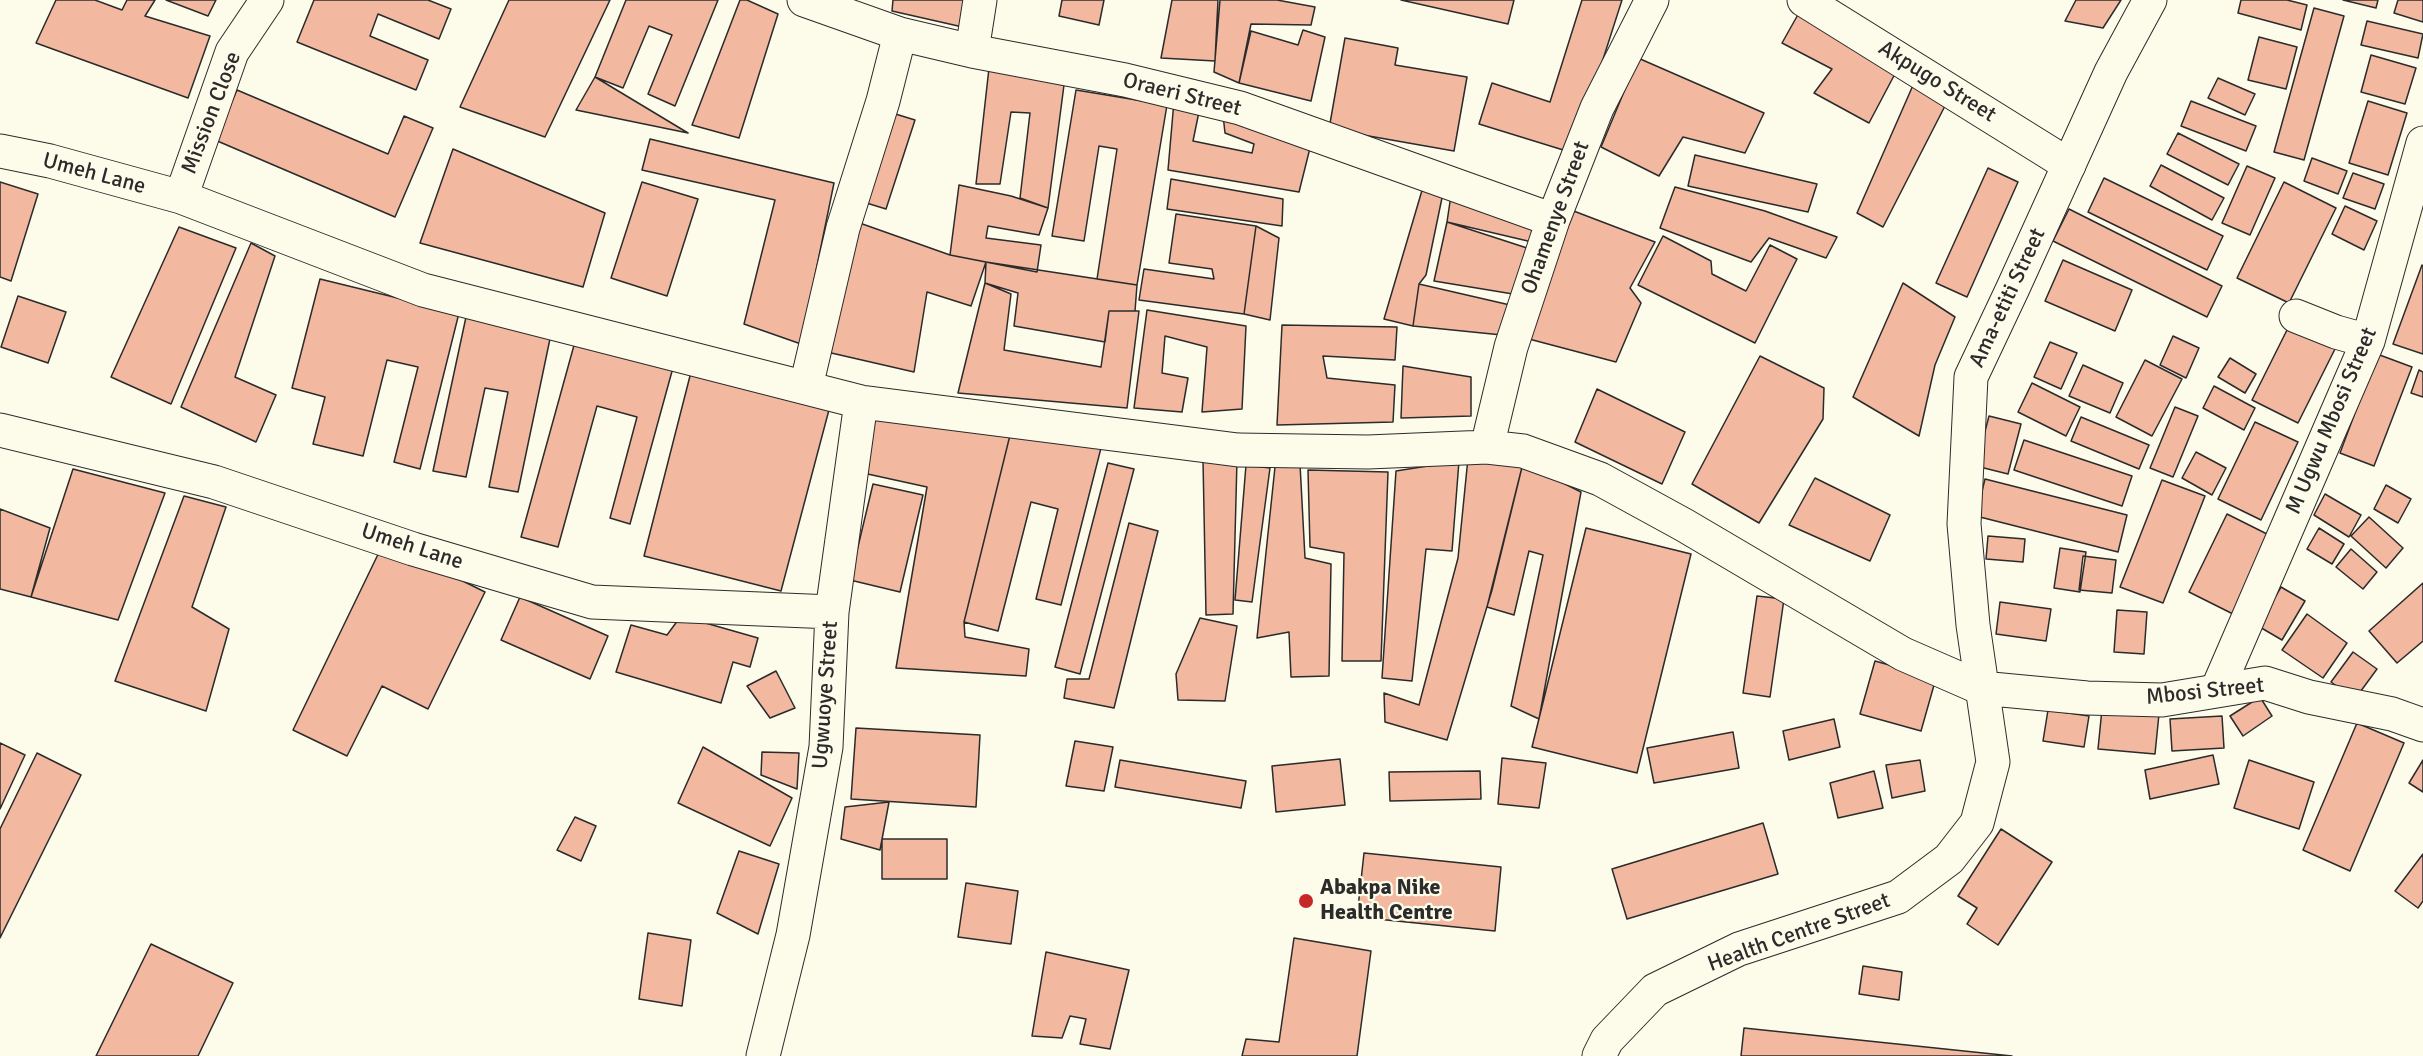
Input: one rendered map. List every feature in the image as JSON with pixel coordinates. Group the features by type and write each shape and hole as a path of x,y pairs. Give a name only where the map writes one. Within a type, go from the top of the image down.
{"street":[{"name":"Mission Close","path":"181,197 232,52 267,0"},
{"name":"Oraeri Street","path":"804,0 900,34 972,51 1125,80 1240,108 1553,220"},
{"path":"972,51 980,0"},
{"name":"Ohamenye Street","path":"1487,447 1511,347 1553,220 1597,108 1652,0"},
{"name":"Akpugo Street","path":"1804,0 2069,165"},
{"name":"Ama-etiti Street","path":"1993,762 1981,688 1964,524 1971,377 2111,72 2150,0"},
{"path":"806,387 843,228 883,101 900,34"},
{"name":"M Ugwu Mbosi Street","path":"2217,690 2368,341 2423,143"},
{"name":"Umeh Lane","path":"0,151 50,161 181,197 423,290 861,402 1238,450 1368,452 1487,447"},
{"path":"2296,316 2336,332 2368,341"},
{"name":"Ugwuoye Street","path":"763,1056 793,935 826,747 832,612 861,402"},
{"name":"Umeh Lane","path":"0,430 214,482 413,549 592,602 832,612"},
{"name":"Mbosi Street","path":"1487,447 1523,452 1600,479 1684,525 1903,654 1981,688 2086,698 2162,699 2265,682 2309,697 2392,714 2423,726"},
{"name":"Health Centre Street","path":"1599,1056 1607,1040 1655,990 1739,950 1898,897 1941,866 1977,823 1993,762"}],"building":[{"path":"56,0 95,0 122,10 127,0 155,0 145,16 210,36 188,98 36,43"},
{"path":"166,0 216,0 208,16"},
{"path":"314,0 428,0 451,9 439,39 378,14 370,36 428,60 416,90 297,42"},
{"path":"509,0 610,0 545,137 460,107"},
{"path":"626,0 718,0 675,106 648,94 672,35 649,26 623,88 595,77"},
{"path":"740,0 747,0 778,14 739,138 692,125"},
{"path":"893,0 971,0 967,28 892,11"},
{"path":"1062,0 1104,0 1099,25 1059,16"},
{"path":"1172,0 1218,0 1215,61 1161,58"},
{"path":"1220,0 1277,0 1315,7 1311,25 1251,24 1239,83 1214,72"},
{"path":"1401,0 1514,0 1508,24"},
{"path":"1582,0 1622,0 1573,153 1479,124 1492,83 1550,102"},
{"path":"2076,0 2121,0 2103,28 2065,21"},
{"path":"2241,0 2287,0 2307,5 2301,30 2238,13"},
{"path":"2343,0 2378,0 2376,8"},
{"path":"2398,0 2423,0 2423,22 2394,13"},
{"path":"2314,8 2344,16 2304,160 2274,152"},
{"path":"1800,11 1897,70 1869,123 1814,93 1832,69 1782,43"},
{"path":"2367,21 2423,34 2418,58 2361,45"},
{"path":"1303,30 1325,37 1311,101 1239,83 1251,31 1298,45"},
{"path":"2259,37 2297,47 2286,89 2248,80"},
{"path":"1345,38 1398,48 1395,65 1467,77 1454,151 1329,129"},
{"path":"2371,55 2416,68 2405,104 2361,92"},
{"path":"1638,58 1764,113 1745,153 1683,137 1659,176 1601,147"},
{"path":"989,68 1064,85 1048,208 1020,198 1030,113 1011,112 1000,184 976,184"},
{"path":"595,77 688,133 576,110"},
{"path":"2218,78 2255,94 2245,115 2208,98"},
{"path":"1914,83 1946,104 1883,227 1857,213"},
{"path":"237,90 388,154 404,116 433,128 395,217 215,140"},
{"path":"1076,90 1167,105 1137,285 1097,279 1117,149 1099,146 1084,241 1052,236"},
{"path":"1174,101 1200,107 1193,141 1252,153 1254,144 1225,133 1223,115 1311,144 1299,192 1168,170"},
{"path":"2191,101 2256,126 2246,151 2181,126"},
{"path":"2368,101 2407,113 2388,175 2349,163"},
{"path":"889,112 915,120 886,209 860,201"},
{"path":"2178,133 2239,164 2228,185 2167,154"},
{"path":"650,139 834,183 801,344 744,324 775,200 642,170"},
{"path":"453,149 605,213 583,287 420,243"},
{"path":"1695,155 1817,184 1808,212 1688,186"},
{"path":"2312,158 2347,171 2338,194 2304,181"},
{"path":"2161,165 2224,198 2212,220 2150,186"},
{"path":"2247,166 2275,178 2250,235 2222,223"},
{"path":"1988,168 2018,182 1967,297 1936,283"},
{"path":"2353,173 2384,184 2375,209 2343,198"},
{"path":"2104,178 2223,236 2207,270 2088,212"},
{"path":"1171,179 1283,199 1282,226 1167,209"},
{"path":"0,182 38,194 11,281 0,277"},
{"path":"642,182 698,199 667,296 611,278"},
{"path":"2284,182 2336,208 2289,303 2237,278"},
{"path":"959,185 1011,196 1048,208 1039,235 988,226 986,238 1041,245 1037,272 950,255"},
{"path":"1423,187 1443,193 1426,275 1419,284 1413,326 1384,319"},
{"path":"1675,187 1765,211 1837,237 1826,258 1769,238 1751,262 1660,228"},
{"path":"1451,195 1537,224 1532,242 1447,222"},
{"path":"2345,206 2377,221 2364,250 2332,234"},
{"path":"2069,209 2222,286 2207,317 2053,241"},
{"path":"1571,210 1655,242 1630,288 1641,303 1616,362 1529,339"},
{"path":"1176,214 1256,226 1244,314 1139,300 1144,269 1214,279 1212,269 1169,263"},
{"path":"854,221 950,255 986,262 971,306 927,292 914,372 827,352"},
{"path":"1447,222 1527,248 1513,294 1434,281"},
{"path":"1256,226 1279,238 1270,320 1244,314"},
{"path":"179,227 236,248 171,404 111,377"},
{"path":"1663,236 1711,261 1712,274 1746,291 1770,245 1797,259 1755,343 1638,285"},
{"path":"251,243 275,256 235,377 276,395 256,442 181,407"},
{"path":"2063,260 2132,290 2115,331 2045,301"},
{"path":"986,262 1137,285 1135,311 1109,311 1105,342 1014,326 1018,293 985,283"},
{"path":"2423,266 2423,354 2393,344"},
{"path":"320,279 459,313 420,469 394,462 418,367 387,360 363,456 313,444 325,397 292,388"},
{"path":"985,283 1011,294 1004,350 1101,367 1109,311 1139,311 1127,408 958,393"},
{"path":"1903,283 1955,317 1935,365 1919,436 1853,397"},
{"path":"1419,284 1510,305 1502,335 1413,326"},
{"path":"18,296 66,312 48,363 1,347"},
{"path":"1147,310 1246,326 1242,409 1202,412 1207,347 1165,336 1162,373 1188,378 1182,412 1134,408"},
{"path":"466,317 551,334 518,492 489,487 508,392 485,388 466,477 433,471"},
{"path":"2291,322 2337,345 2298,423 2252,400"},
{"path":"1282,325 1397,327 1395,360 1323,356 1327,378 1395,385 1393,422 1277,425"},
{"path":"2173,336 2199,348 2186,378 2160,365"},
{"path":"576,338 674,364 630,524 610,518 637,417 597,406 558,547 521,537"},
{"path":"2050,342 2077,353 2061,389 2034,377"},
{"path":"2377,354 2412,367 2374,466 2340,453"},
{"path":"1760,356 1824,388 1823,419 1759,523 1692,484"},
{"path":"2230,358 2256,374 2245,393 2218,377"},
{"path":"2145,360 2182,379 2152,436 2116,417"},
{"path":"2083,365 2123,383 2110,413 2069,396"},
{"path":"1403,366 1471,377 1471,416 1401,418"},
{"path":"2419,370 2423,372 2423,397 2411,393"},
{"path":"691,372 830,406 781,591 644,556"},
{"path":"2032,383 2080,407 2066,436 2018,412"},
{"path":"2214,386 2255,408 2244,430 2203,408"},
{"path":"1597,389 1685,432 1662,484 1575,442"},
{"path":"2175,407 2198,416 2173,477 2150,468"},
{"path":"871,416 1012,427 964,622 965,637 1029,649 1026,676 896,668 927,487 863,473"},
{"path":"1989,416 2021,424 2008,474 1976,466"},
{"path":"2081,417 2149,445 2139,469 2071,441"},
{"path":"2255,422 2298,442 2261,520 2218,499"},
{"path":"1012,427 1101,448 1061,605 1036,599 1058,509 1031,502 998,631 964,622"},
{"path":"2024,440 2132,476 2122,506 2014,470"},
{"path":"2196,452 2226,468 2212,495 2182,478"},
{"path":"1468,458 1523,463 1492,590 1447,740 1385,722 1384,693 1419,705 1458,558"},
{"path":"1203,460 1237,460 1233,614 1206,615"},
{"path":"1459,461 1452,551 1426,549 1412,681 1382,678 1396,471"},
{"path":"1108,463 1134,469 1080,674 1055,667"},
{"path":"1523,463 1581,492 1539,719 1511,706 1543,555 1529,551 1514,615 1487,607"},
{"path":"1300,464 1305,558 1331,564 1329,676 1291,677 1289,632 1257,638 1275,467"},
{"path":"1246,465 1270,468 1252,602 1235,600"},
{"path":"73,469 165,493 118,620 31,597"},
{"path":"1308,470 1388,472 1381,661 1342,661 1344,553 1310,547"},
{"path":"1815,478 1890,515 1870,561 1789,525"},
{"path":"1985,479 2127,515 2118,552 1976,516"},
{"path":"2162,480 2205,496 2163,603 2120,587"},
{"path":"873,484 923,495 900,592 850,580"},
{"path":"2386,485 2411,499 2398,523 2374,509"},
{"path":"2325,494 2361,515 2349,537 2314,515"},
{"path":"184,496 226,507 192,607 229,629 206,711 115,681"},
{"path":"0,509 50,528 31,597 0,589"},
{"path":"2227,514 2271,536 2233,614 2189,592"},
{"path":"2369,517 2403,548 2386,568 2351,536"},
{"path":"1129,523 1158,531 1114,708 1064,698 1067,679 1089,679"},
{"path":"1586,528 1691,554 1637,773 1532,747"},
{"path":"2319,528 2344,544 2332,564 2307,549"},
{"path":"1988,536 2025,539 2023,562 1986,559"},
{"path":"384,542 485,592 428,709 382,686 347,756 293,730"},
{"path":"2060,548 2086,552 2080,592 2054,588"},
{"path":"2351,549 2377,572 2363,589 2336,567"},
{"path":"2083,556 2116,560 2112,593 2079,590"},
{"path":"2423,583 2423,641 2397,663 2369,631"},
{"path":"2281,587 2305,601 2282,640 2258,626"},
{"path":"1757,596 1784,599 1770,697 1743,693"},
{"path":"520,597 608,636 590,679 501,640"},
{"path":"2000,602 2051,609 2046,641 1996,634"},
{"path":"2117,610 2147,612 2144,654 2114,652"},
{"path":"2307,614 2347,643 2323,678 2282,650"},
{"path":"681,616 758,638 750,667 733,662 721,703 616,672 631,625 667,635"},
{"path":"1200,618 1237,626 1225,701 1178,700 1176,674"},
{"path":"2353,652 2377,669 2355,699 2331,682"},
{"path":"1875,661 1936,678 1921,731 1860,714"},
{"path":"776,671 795,708 770,718 747,686"},
{"path":"2260,697 2272,716 2243,736 2230,716"},
{"path":"2102,709 2159,714 2155,754 2098,749"},
{"path":"2048,710 2089,716 2084,747 2043,741"},
{"path":"2222,716 2224,748 2172,751 2170,719"},
{"path":"1834,719 1840,747 1789,760 1783,731"},
{"path":"2357,723 2404,743 2350,871 2303,850"},
{"path":"856,728 980,735 976,807 851,799"},
{"path":"1733,732 1739,768 1654,783 1647,748"},
{"path":"1075,741 1113,747 1104,791 1066,786"},
{"path":"0,743 25,755 0,809"},
{"path":"703,747 792,798 770,846 678,803"},
{"path":"762,752 799,753 797,789 761,775"},
{"path":"37,753 81,775 0,938 0,829"},
{"path":"2213,755 2219,784 2150,799 2145,770"},
{"path":"1502,758 1546,763 1539,808 1498,804"},
{"path":"1340,759 1345,805 1276,812 1272,766"},
{"path":"1120,760 1246,781 1241,808 1115,787"},
{"path":"1920,760 1925,791 1892,798 1886,765"},
{"path":"2249,760 2314,782 2299,829 2234,808"},
{"path":"2423,760 2423,792 2409,783"},
{"path":"1480,771 1481,799 1390,801 1389,772"},
{"path":"1874,771 1883,808 1838,818 1830,783"},
{"path":"889,802 880,850 841,839 845,807"},
{"path":"575,817 596,826 581,861 557,850"},
{"path":"1763,823 1778,874 1627,919 1612,869"},
{"path":"2001,829 2052,862 1998,945 1967,924 1977,908 1958,896"},
{"path":"882,839 947,839 947,879 882,879"},
{"path":"739,851 779,864 758,934 717,913"},
{"path":"1364,853 1501,867 1495,931 1357,917"},
{"path":"2423,854 2423,901 2418,908 2395,891"},
{"path":"966,883 1018,891 1011,944 958,937"},
{"path":"648,933 691,940 682,1006 639,999"},
{"path":"1294,938 1371,951 1357,1056 1242,1056 1246,1039 1279,1042"},
{"path":"151,944 233,983 198,1056 96,1056"},
{"path":"1046,952 1129,970 1110,1049 1080,1044 1086,1019 1070,1016 1062,1038 1032,1036"},
{"path":"1863,966 1902,972 1899,1000 1859,994"},
{"path":"1744,1028 2012,1056 1741,1056"}],"place":[{"name":"Abakpa Nike Health Centre","path":"1306,901"}]}
